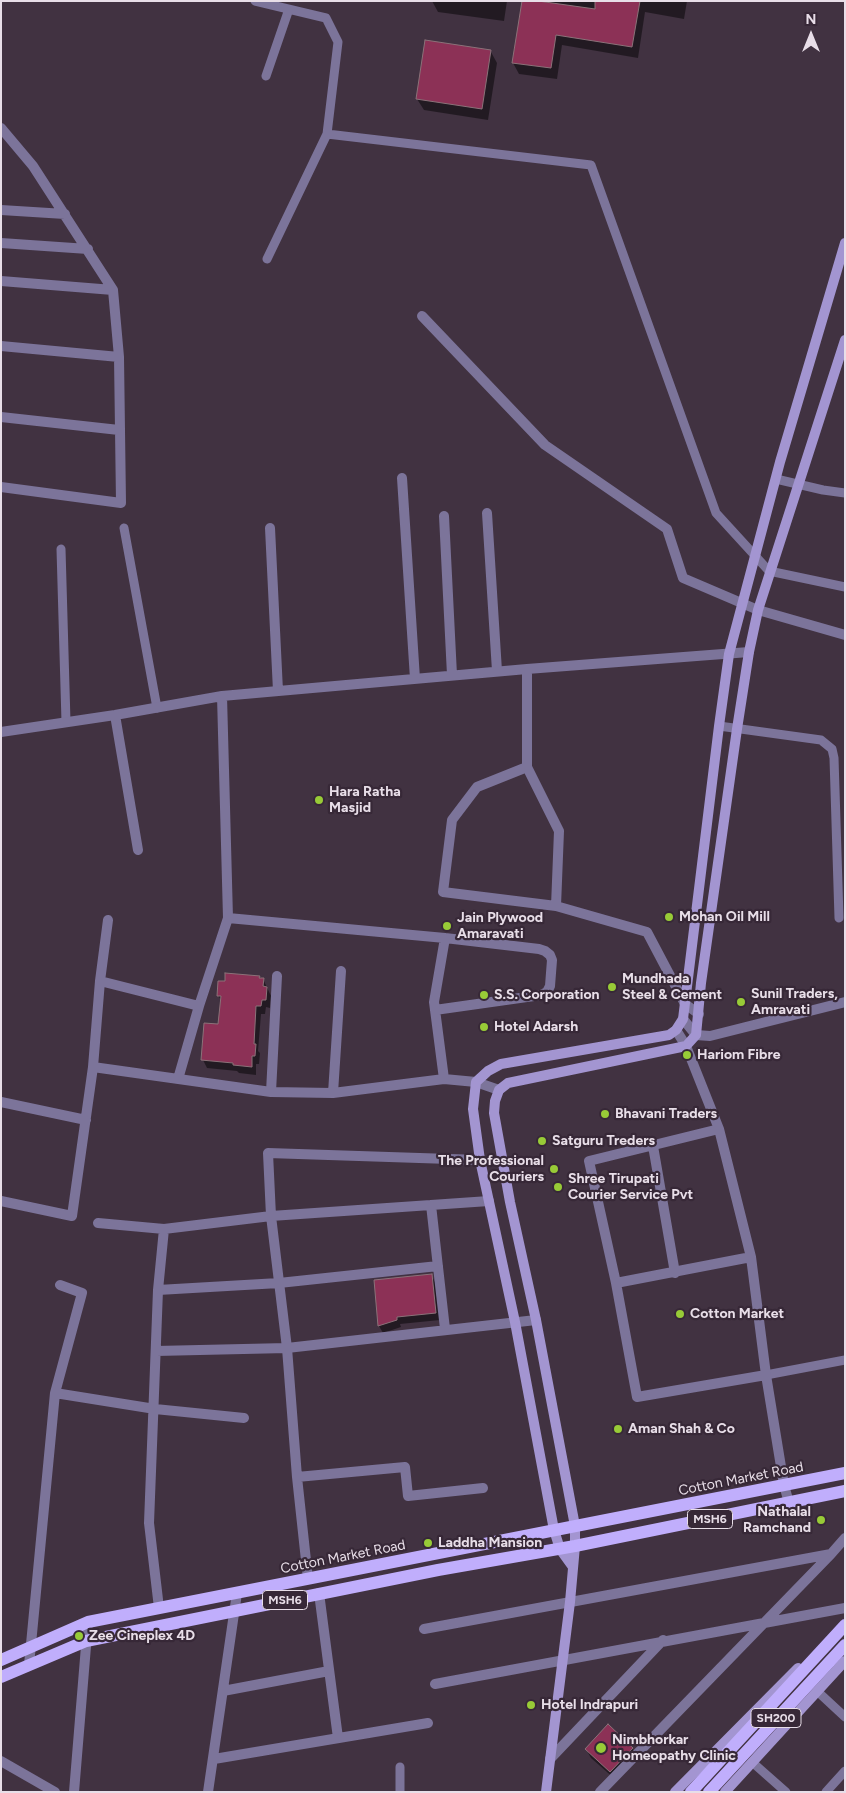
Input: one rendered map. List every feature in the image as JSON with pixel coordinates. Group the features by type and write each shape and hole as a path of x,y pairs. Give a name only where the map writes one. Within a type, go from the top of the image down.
{"main road":[{"name":"Cotton Market Road","path":"1,1660 88,1622 845,1473"},
{"name":"MSH6","path":"1,1677 86,1641 319,1593 560,1549 845,1490"},
{"path":"691,1792 845,1625"},
{"name":"SH200","path":"709,1792 845,1645"}],"street":[{"path":"1,128 33,166 113,290 119,357 120,502 1,487"},
{"path":"1,210 65,214"},
{"path":"1,243 88,249"},
{"path":"573,1567 560,1549 554,1530 515,1322 480,1160 473,1108 476,1082 488,1070 501,1064 669,1035 676,1030 683,1019 729,654 776,479 844,247"},
{"path":"1,281 113,290"},
{"path":"422,316 545,445 667,529 682,578 758,610 845,635"},
{"path":"546,1792 570,1602 575,1546 574,1526 536,1320 510,1202 494,1112 495,1101 499,1090 508,1083 686,1046 696,1035 701,983 737,729 749,652 758,610 845,340"},
{"path":"1,346 119,357"},
{"path":"1,417 120,430"},
{"path":"402,478 415,679"},
{"path":"487,514 497,671"},
{"path":"444,516 452,675"},
{"path":"270,528 278,691"},
{"path":"1,732 222,696 527,668 749,652"},
{"path":"527,668 527,767 559,831 556,906"},
{"path":"178,1079 199,1006 228,918 222,696"},
{"path":"114,715 138,850"},
{"path":"527,767 477,787 452,820 443,892 556,906 647,932 684,1004 699,1014"},
{"path":"228,918 445,938 545,951 550,955 552,960 550,986 547,992 541,995 435,1010"},
{"path":"1,1201 72,1216 93,1067 100,982 108,920"},
{"path":"444,1079 434,1002 445,938"},
{"path":"333,1093 341,971"},
{"path":"271,1092 277,976"},
{"path":"100,982 199,1006"},
{"path":"683,1019 696,1035 710,1036 845,1002"},
{"path":"676,1030 686,1046 719,1129 751,1257 766,1375 784,1485 789,1503"},
{"path":"93,1067 271,1092 333,1093 444,1079 476,1082 499,1090"},
{"path":"1,1102 86,1120"},
{"path":"719,1129 589,1160 616,1283 637,1397 766,1375"},
{"path":"653,1146 675,1273"},
{"path":"308,1579 297,1477 287,1348 271,1216 268,1153 480,1160"},
{"path":"98,1223 164,1229 271,1216 489,1201"},
{"path":"431,1205 445,1329"},
{"path":"159,1608 149,1523 155,1409 158,1290 164,1229"},
{"path":"616,1283 751,1257"},
{"path":"158,1290 279,1283 438,1266"},
{"path":"29,1665 54,1394 82,1293 60,1285"},
{"path":"156,1351 287,1348 536,1320"},
{"path":"54,1394 155,1409 244,1418"},
{"path":"297,1477 404,1467 408,1496 483,1488"},
{"path":"600,1792 845,1538"},
{"path":"424,1629 831,1554"},
{"path":"208,1792 237,1593"},
{"path":"319,1593 338,1738"},
{"path":"435,1684 663,1640 845,1608"},
{"path":"675,1792 845,1620"},
{"path":"74,1792 88,1622"},
{"path":"550,1759 663,1640"},
{"path":"725,1792 845,1661"},
{"path":"223,1691 329,1671"},
{"path":"214,1759 428,1723"},
{"path":"1,1761 55,1792"}],"lane":[{"path":"255,1 326,18 338,42 327,134 267,259"},
{"path":"266,76 288,9"},
{"path":"327,134 592,165 716,513 769,571 845,587"},
{"path":"776,479 823,490 845,492"},
{"path":"124,528 157,708"},
{"path":"61,549 66,722"},
{"path":"719,726 821,740 832,749 834,758 839,918"},
{"path":"766,1375 845,1360"},
{"path":"817,1692 845,1717"},
{"path":"752,1762 786,1792"},
{"path":"400,1766 400,1792"},
{"path":"826,1792 845,1771"}],"building":[{"path":"522,1 538,1 595,9 595,1 640,1 632,47 556,35 551,68 512,63"},
{"path":"425,40 491,50 482,109 416,99"},
{"path":"225,973 260,976 259,978 264,978 263,986 267,987 266,1000 262,1000 261,1006 256,1006 254,1044 256,1044 255,1056 252,1056 252,1067 201,1060 204,1023 218,1024 221,996 217,996 218,981 225,981"},
{"path":"432,1274 436,1313 397,1317 397,1320 378,1326 374,1280"},
{"path":"608,1724 633,1748 610,1772 585,1749"}],"place":[{"name":"Hara Ratha Masjid","path":"319,800"},
{"name":"Mohan Oil Mill","path":"669,917"},
{"name":"Jain Plywood Amaravati","path":"447,926"},
{"name":"Mundhada Steel & Cement","path":"612,987"},
{"name":"S.S. Corporation","path":"484,995"},
{"name":"Sunil Traders, Amravati","path":"741,1002"},
{"name":"Hotel Adarsh","path":"484,1027"},
{"name":"Hariom Fibre","path":"687,1055"},
{"name":"Bhavani Traders","path":"605,1114"},
{"name":"Satguru Treders","path":"542,1141"},
{"name":"The Professional Couriers","path":"554,1169"},
{"name":"Shree Tirupati Courier Service Pvt","path":"558,1187"},
{"name":"Cotton Market","path":"680,1314"},
{"name":"Aman Shah & Co","path":"618,1429"},
{"name":"Nathalal Ramchand","path":"821,1520"},
{"name":"Laddha Mansion","path":"428,1543"},
{"name":"Zee Cineplex 4D","path":"79,1636"},
{"name":"Hotel Indrapuri","path":"531,1705"},
{"name":"Nimbhorkar Homeopathy Clinic","path":"601,1748"}]}
